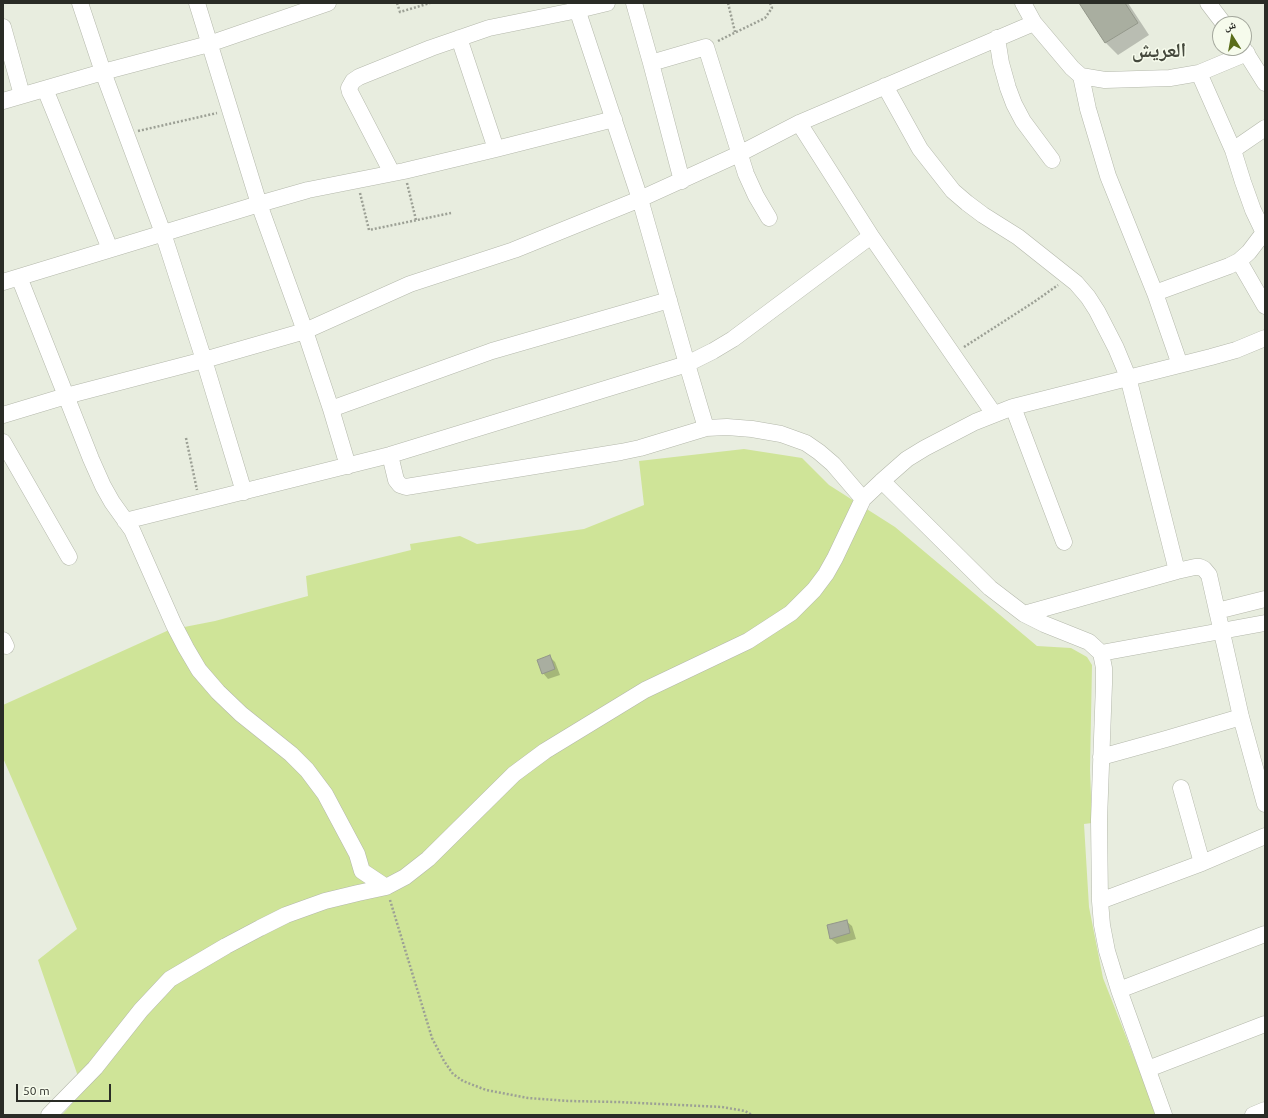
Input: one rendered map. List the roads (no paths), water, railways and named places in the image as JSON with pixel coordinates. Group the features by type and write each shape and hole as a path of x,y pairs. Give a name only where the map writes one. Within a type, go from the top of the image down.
{"street":[{"path":"80,3 103,72 163,233 204,360 244,492"},
{"path":"197,3 259,204 305,331 348,466"},
{"path":"3,101 103,72 209,44 328,3"},
{"path":"398,172 350,92 350,84 359,77 431,48 489,28 576,7 607,3"},
{"path":"634,3 652,63 682,181"},
{"path":"1023,3 1034,23 1072,68 1081,76 1105,80 1170,78 1199,73 1233,56"},
{"path":"1208,3 1218,16"},
{"path":"576,7 640,199 686,364 706,428"},
{"path":"3,415 66,396 204,360 305,331 410,284 514,250 640,199 739,154 799,123 1034,23"},
{"path":"3,27 22,95"},
{"path":"460,38 496,150"},
{"path":"996,38 1001,63 1014,104 1023,121 1052,160"},
{"path":"652,63 706,47 746,174 756,196 769,218"},
{"path":"1252,55 1265,63"},
{"path":"1248,56 1265,83"},
{"path":"1156,293 1239,261 1249,252 1264,232 1250,203 1234,150 1199,73"},
{"path":"1081,76 1088,109 1108,176 1156,293 1180,365"},
{"path":"885,86 920,150 953,191 983,215 1018,237 1068,277 1080,287 1097,311 1108,331 1128,377 1177,571"},
{"path":"45,89 110,249"},
{"path":"3,282 308,190 496,150 614,119"},
{"path":"799,123 871,236 994,414"},
{"path":"1234,150 1265,128"},
{"path":"125,521 390,455 686,364 713,351 733,339 871,236"},
{"path":"1239,261 1265,306"},
{"path":"19,277 103,486 135,537 174,625 199,670 218,692 241,714 291,754 307,770 325,794 357,854 362,871 386,887"},
{"path":"331,409 492,351 669,300"},
{"path":"49,1115 95,1068 141,1010 170,979 226,946 286,915 325,901 358,892 386,887 405,877 428,859 514,774 545,751 645,690 748,641 791,613 814,590 826,574 863,499 907,459 975,422 1013,407 1236,350 1265,338"},
{"path":"1013,407 1064,542"},
{"path":"390,455 396,480 400,485 406,487 621,452 640,448 706,428 727,427 752,429 781,434 806,443 833,464 863,499"},
{"path":"3,442 69,557"},
{"path":"882,481 990,588 1024,614 1044,624 1089,642 1100,653 1104,668 1099,820 1100,901 1102,925 1107,951 1119,990 1164,1115"},
{"path":"1024,614 1177,571 1200,567 1207,571 1241,717 1265,804"},
{"path":"1217,611 1265,598"},
{"path":"1100,653 1265,623"},
{"path":"1102,757 1166,740 1241,717"},
{"path":"1181,788 1202,862"},
{"path":"1100,901 1265,836"},
{"path":"1119,990 1265,934"},
{"path":"1148,1069 1265,1024"},
{"path":"1253,1115 1265,1110"}],"district":[{"name":"العريش","path":"1159,50"}]}
